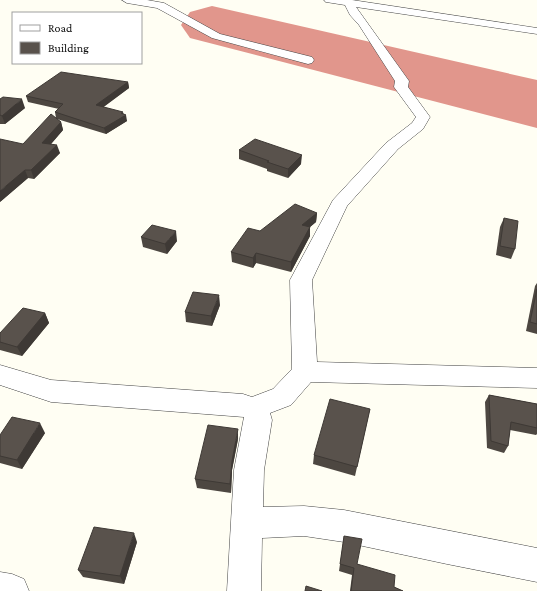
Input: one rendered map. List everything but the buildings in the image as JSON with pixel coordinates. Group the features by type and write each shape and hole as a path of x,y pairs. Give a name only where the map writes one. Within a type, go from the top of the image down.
{"street":[{"path":"127,0 160,5 216,36 308,60"},
{"path":"328,0 348,1 537,32"},
{"path":"253,408 282,397 305,372 301,280 339,204 392,146 418,126 422,117 401,87 402,81 363,23 355,15 348,1"},
{"path":"305,372 537,378"},
{"path":"0,375 13,378 34,387 51,391 243,405 253,408 258,413 258,420 249,470 244,591"},
{"path":"247,523 304,521 344,526 537,565"},
{"path":"0,589 12,591"}],"runway":[{"path":"212,25 537,104"}]}
